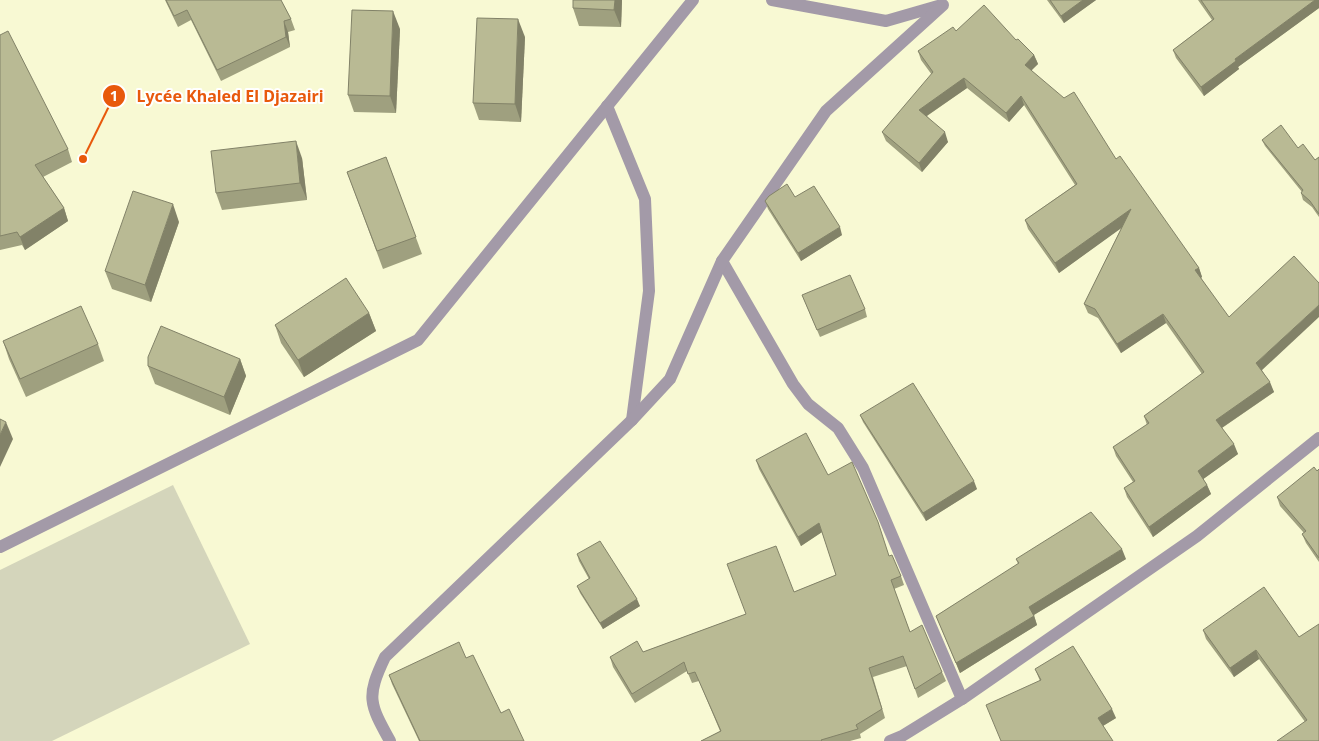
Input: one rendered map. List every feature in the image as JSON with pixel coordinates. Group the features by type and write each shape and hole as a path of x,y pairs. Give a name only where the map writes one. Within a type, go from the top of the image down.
{"street":[{"path":"0,546 418,340 693,0"},
{"path":"772,0 886,21 946,2"},
{"path":"390,741 374,712 372,685 385,657 632,420 670,379 722,262 826,111 946,2"},
{"path":"607,106 645,200 649,291 632,420"},
{"path":"722,262 793,384 808,404 838,428 863,468 962,699"},
{"path":"890,741 902,736 962,699 1197,536 1319,438"}],"green space":[{"path":"173,485 250,644 52,741 0,741 0,570"}],"building":[{"path":"166,0 281,0 291,19 284,21 286,37 217,70 187,10 174,16"},
{"path":"573,0 615,0 614,10 573,8"},
{"path":"1050,0 1083,0 1061,16"},
{"path":"1201,0 1315,0 1235,59 1236,61 1201,87 1173,50 1214,19"},
{"path":"984,5 1016,40 1018,39 1034,55 1025,65 1064,98 1074,92 1116,159 1120,156 1199,268 1195,270 1229,317 1294,256 1319,283 1319,305 1256,363 1270,382 1216,420 1234,444 1198,471 1207,485 1149,527 1124,488 1135,481 1113,447 1149,423 1144,416 1204,372 1163,314 1117,344 1095,309 1084,304 1131,209 1055,263 1025,220 1077,184 1021,96 1006,113 964,78 919,110 945,132 919,163 882,132 933,72 918,51 953,27 956,31"},
{"path":"352,10 393,11 390,96 348,95"},
{"path":"477,18 518,19 515,104 473,103"},
{"path":"8,31 68,149 35,165 64,208 20,237 17,232 0,236 0,35"},
{"path":"1281,125 1298,148 1303,144 1315,160 1319,157 1319,214 1310,201 1301,193 1303,190 1262,140"},
{"path":"296,141 300,183 216,193 211,151"},
{"path":"386,157 416,237 377,251 347,172"},
{"path":"787,184 795,197 814,186 840,227 798,253 765,201 769,196"},
{"path":"133,191 173,204 145,285 105,271"},
{"path":"850,275 865,309 817,330 802,295"},
{"path":"346,278 369,313 298,360 275,325"},
{"path":"81,306 98,344 20,379 3,341"},
{"path":"161,326 240,359 224,397 148,366 148,357"},
{"path":"913,383 974,481 923,513 860,415"},
{"path":"0,419 6,422 0,435"},
{"path":"806,433 828,475 852,462 878,522 889,556 892,555 901,576 891,580 910,632 922,625 942,672 915,689 903,656 869,668 882,709 856,725 858,729 822,741 701,741 721,731 695,672 688,674 684,662 632,694 610,657 637,641 643,652 746,614 727,564 776,546 794,592 836,575 819,523 798,537 756,460"},
{"path":"1314,467 1317,471 1319,469 1319,558 1302,534 1306,531 1277,497"},
{"path":"1091,512 1122,549 1029,607 1034,616 956,663 936,616 1019,563 1016,559"},
{"path":"600,541 637,599 600,623 577,586 590,578 577,554"},
{"path":"1264,587 1299,637 1319,624 1319,741 1277,741 1307,720 1256,650 1230,668 1203,630"},
{"path":"459,642 466,658 473,655 501,713 509,709 524,741 420,741 389,675"},
{"path":"1073,646 1112,709 1098,718 1113,741 1001,741 986,705 1041,680 1035,669"}],"place":[{"name":"Lycée Khaled El Djazairi","path":"83,159"}]}
